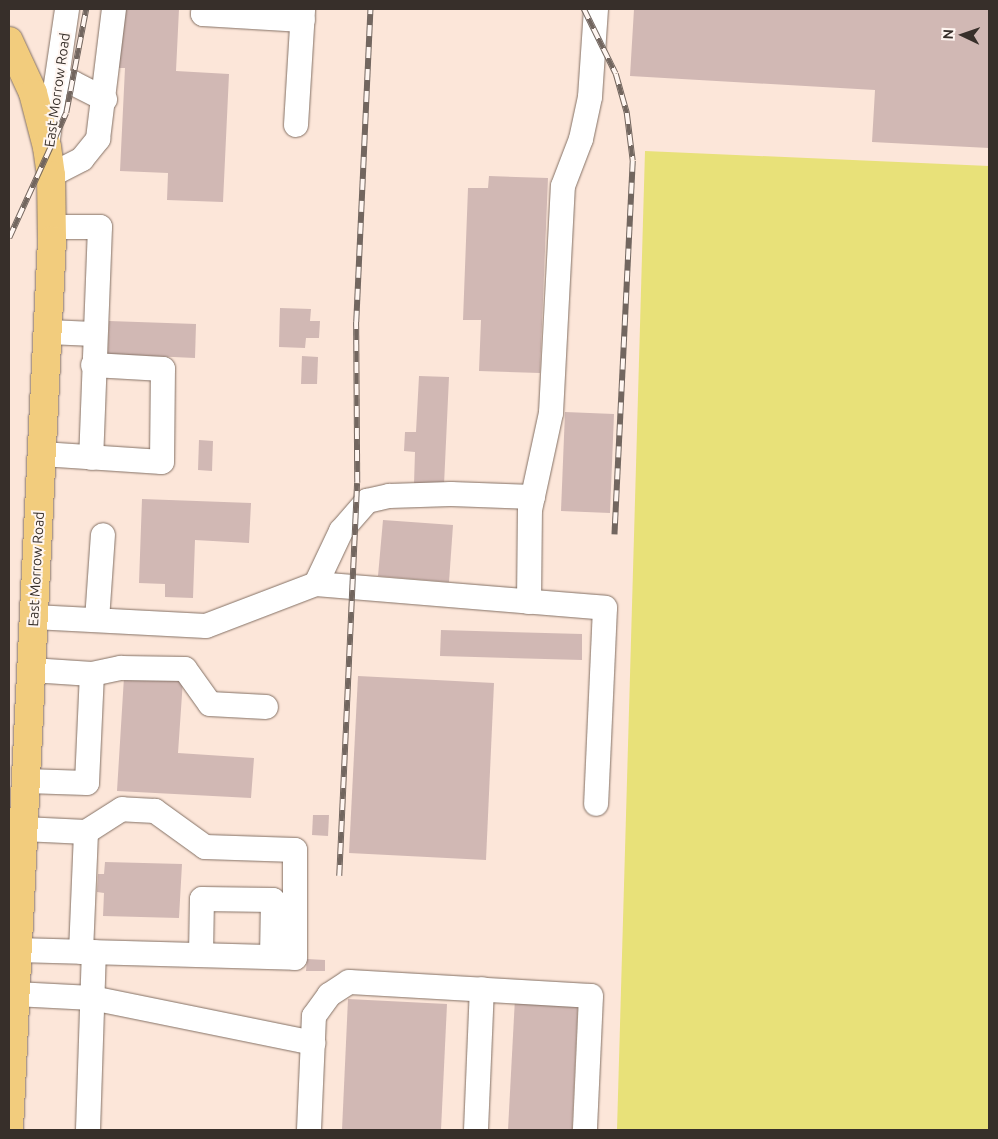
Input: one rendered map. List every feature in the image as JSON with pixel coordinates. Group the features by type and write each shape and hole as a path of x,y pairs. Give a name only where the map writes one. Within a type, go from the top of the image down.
{"main road":[{"path":"9,41 33,93 47,147"},
{"name":"East Morrow Road","path":"9,1130 48,332 52,226 51,175 47,147"}],"street":[{"name":"East Morrow Road","path":"47,147 67,9"},
{"path":"51,175 82,159 98,140 105,99 114,9"},
{"path":"204,9 203,14 303,14 296,125"},
{"path":"529,602 533,497 551,413 563,186 581,140 590,97 596,9"},
{"path":"57,81 73,83 105,99"},
{"path":"52,226 100,227 94,334 91,458"},
{"path":"48,332 94,334"},
{"path":"42,454 162,462 163,369 93,365"},
{"path":"316,584 340,531 367,501 389,496 433,494 533,497"},
{"path":"97,620 103,535"},
{"path":"34,617 206,626 316,584 605,608 596,804"},
{"path":"31,670 92,674 120,668 185,669 210,704 266,707"},
{"path":"26,781 87,783 92,674"},
{"path":"23,829 86,832 122,810 155,811 205,847 295,850 283,958"},
{"path":"86,832 87,952 92,998 88,1130"},
{"path":"200,955 202,899 273,900 283,958"},
{"path":"17,950 283,958"},
{"path":"309,1130 314,1016 329,995 349,982 591,996 585,1130"},
{"path":"476,1130 482,989"},
{"path":"15,994 92,998 313,1042"}],"shaded area":[{"path":"645,151 989,166 989,1130 617,1130"}],"building":[{"path":"120,9 179,9 176,71 229,74 223,202 167,200 168,173 120,171 125,68 117,68"},
{"path":"634,9 989,9 989,148 872,142 875,90 630,76"},
{"path":"489,176 548,178 540,373 479,371 481,320 463,320 468,188 488,188"},
{"path":"280,308 311,309 310,321 320,321 319,338 306,338 305,348 279,347"},
{"path":"109,321 196,324 195,358 108,354"},
{"path":"302,356 318,357 317,384 301,384"},
{"path":"419,376 449,377 444,485 414,484 415,452 404,451 405,432 416,432"},
{"path":"565,412 614,414 610,513 561,511"},
{"path":"199,440 213,441 212,471 198,470"},
{"path":"142,499 251,503 249,543 195,540 193,598 165,597 165,584 139,583"},
{"path":"383,520 453,525 449,582 378,576"},
{"path":"441,630 582,634 582,660 440,656"},
{"path":"358,676 494,683 486,860 349,853"},
{"path":"124,677 183,680 178,753 254,758 251,798 117,791"},
{"path":"313,815 329,815 328,836 312,835"},
{"path":"105,862 182,864 179,918 103,916 104,893 97,892 98,874 104,874"},
{"path":"307,959 325,960 325,971 306,971"},
{"path":"515,998 578,1001 572,1130 508,1130"},
{"path":"348,999 447,1004 441,1130 342,1130"}],"railway":[{"path":"9,238 66,113 86,9"},
{"path":"339,876 357,483 356,322 370,9"},
{"path":"584,9 616,74 627,113 633,161 615,535"}]}
